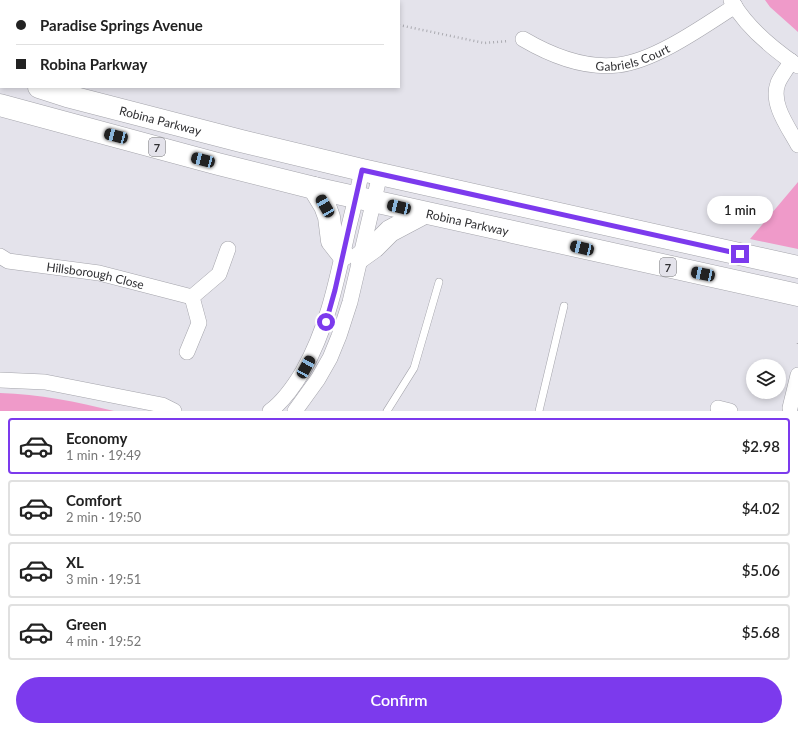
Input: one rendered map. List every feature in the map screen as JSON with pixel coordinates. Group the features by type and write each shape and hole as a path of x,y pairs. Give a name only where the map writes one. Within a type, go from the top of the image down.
{"main road":[{"name":"Robina Parkway","path":"42,88 67,96 241,141 371,172 798,267"},
{"name":"Robina Parkway","path":"0,105 218,164 314,188 798,296"},
{"path":"314,188 325,206 332,241 352,256 374,247 390,231 424,213"}],"street":[{"name":"Gabriels Court","path":"523,39 553,55 581,63 594,65 619,65 638,61 662,50 696,31 733,3"},
{"path":"733,3 760,36 794,64 778,84 777,102 781,113 798,145"},
{"path":"295,411 318,379 330,358 350,302 352,256 371,172"},
{"path":"188,352 199,324 192,297 219,274 228,249"},
{"name":"Hillsborough Close","path":"0,256 8,261 99,273 192,297"},
{"path":"270,411 284,399 295,384 315,349 352,256"},
{"path":"787,410 798,375"},
{"path":"0,380 45,382 162,406 174,411"}],"lane":[{"path":"387,411 414,368 439,282"},
{"path":"539,411 564,306"}],"path":[{"path":"400,25 484,43 523,39"}],"shaded area":[{"path":"765,0 798,0 798,32 770,7"},
{"path":"798,182 798,249 750,239"},
{"path":"0,393 58,399 114,411 0,411"}],"route":[{"path":"326,322 335,290 362,170 740,254"}]}
